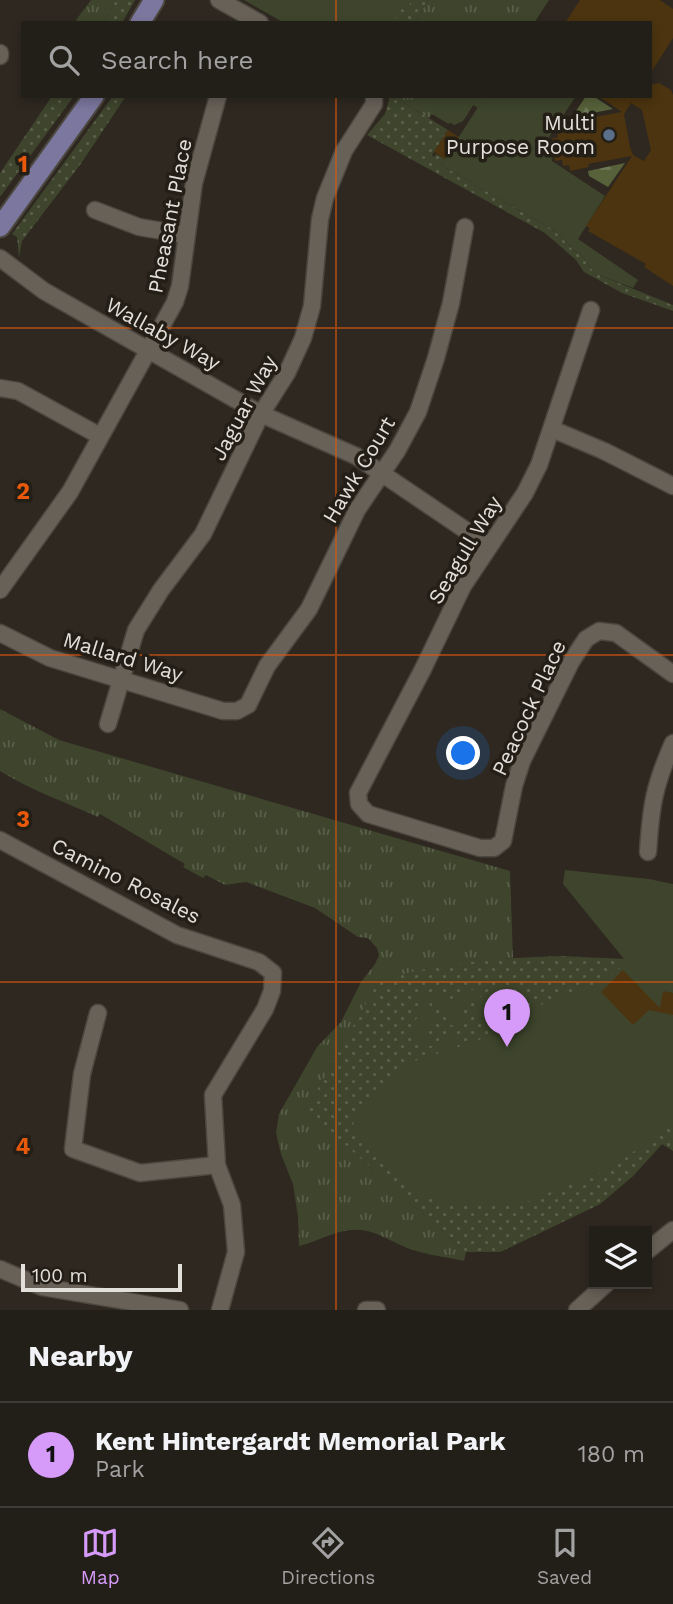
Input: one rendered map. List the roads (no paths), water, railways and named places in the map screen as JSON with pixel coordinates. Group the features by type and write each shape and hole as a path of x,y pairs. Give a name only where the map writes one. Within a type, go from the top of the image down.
{"main road":[{"path":"141,21 154,0"},
{"path":"0,227 93,98"}],"street":[{"path":"219,0 254,21"},
{"name":"Pheasant Place","path":"0,590 70,492 175,302 182,274 194,183 217,98"},
{"name":"Jaguar Way","path":"108,724 136,630 203,534 261,414 287,373 303,338 312,306 320,219 325,198 344,151 374,104 374,98"},
{"path":"95,210 139,227 186,235"},
{"name":"Hawk Court","path":"237,711 248,705 267,666 309,609 357,510 397,451 418,412 451,303 466,227"},
{"name":"Wallaby Way","path":"0,258 44,291 261,414 356,457 489,546"},
{"name":"Seagull Way","path":"494,848 480,848 369,814 359,804 358,793 463,586 525,493 539,465 591,310"},
{"path":"1,388 18,391 38,400 100,436"},
{"path":"552,429 671,478"},
{"name":"Peacock Place","path":"494,848 503,841 522,761 571,662 586,639 599,631 616,633 673,674"},
{"name":"Mallard Way","path":"0,633 50,657 223,711 237,711"},
{"path":"648,852 652,797 673,743"},
{"name":"Camino Rosales","path":"0,839 177,935 259,962 273,973 272,991 265,1009 213,1095 217,1165"},
{"path":"99,1013 82,1074 73,1149 140,1173 217,1165 232,1205 236,1252 220,1310"},
{"path":"652,1247 673,1230"},
{"path":"0,1269 42,1287 180,1310"},
{"path":"577,1310 600,1289"},
{"path":"366,1310 377,1310"}],"place":[{"name":"Multi Purpose Room","path":"609,135"},
{"name":"Kent Hintergardt Memorial Park","path":"507,1047"}]}
